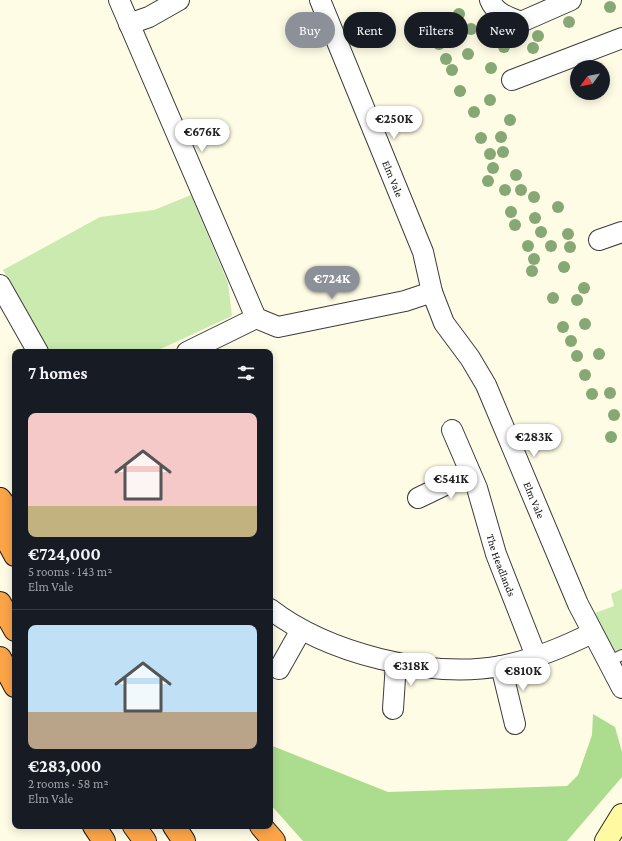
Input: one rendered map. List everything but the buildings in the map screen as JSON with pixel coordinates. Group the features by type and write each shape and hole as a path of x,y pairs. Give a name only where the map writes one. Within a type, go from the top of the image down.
{"highway":[{"path":"0,499 12,515"},
{"path":"0,527 12,549"},
{"path":"0,603 12,625"},
{"path":"0,658 12,680"},
{"path":"82,829 84,841"},
{"path":"96,829 104,841"},
{"path":"136,829 145,841"},
{"path":"176,829 184,841"},
{"path":"264,829 274,841"}],"street":[{"path":"119,0 256,318 278,327 405,301 432,292"},
{"path":"129,24 149,17 179,0"},
{"name":"Elm Vale","path":"320,0 423,252 432,292 444,324 470,358 486,385 578,604 592,633 615,659 622,688"},
{"path":"490,0 492,6 504,16 521,22 571,0"},
{"path":"512,80 622,38"},
{"path":"599,240 622,232"},
{"path":"0,285 36,349"},
{"path":"193,349 256,318"},
{"name":"The Headlands","path":"452,430 470,473 496,554 536,656"},
{"path":"418,498 470,473"},
{"path":"273,610 301,630 328,642 396,663 426,668 472,668 501,666 536,656 574,642 592,633"},
{"path":"279,669 301,630"},
{"path":"393,709 396,663"},
{"path":"501,666 515,724"},
{"path":"606,841 622,815"}],"green space":[{"path":"191,195 228,283 232,316 160,349 46,349 3,270 100,217 154,210"},
{"path":"622,589 622,664 595,613 614,606 611,594"},
{"path":"593,714 615,727 622,752 622,777 567,841 303,841 273,807 273,746 388,792 567,786 578,775 592,735"}]}
